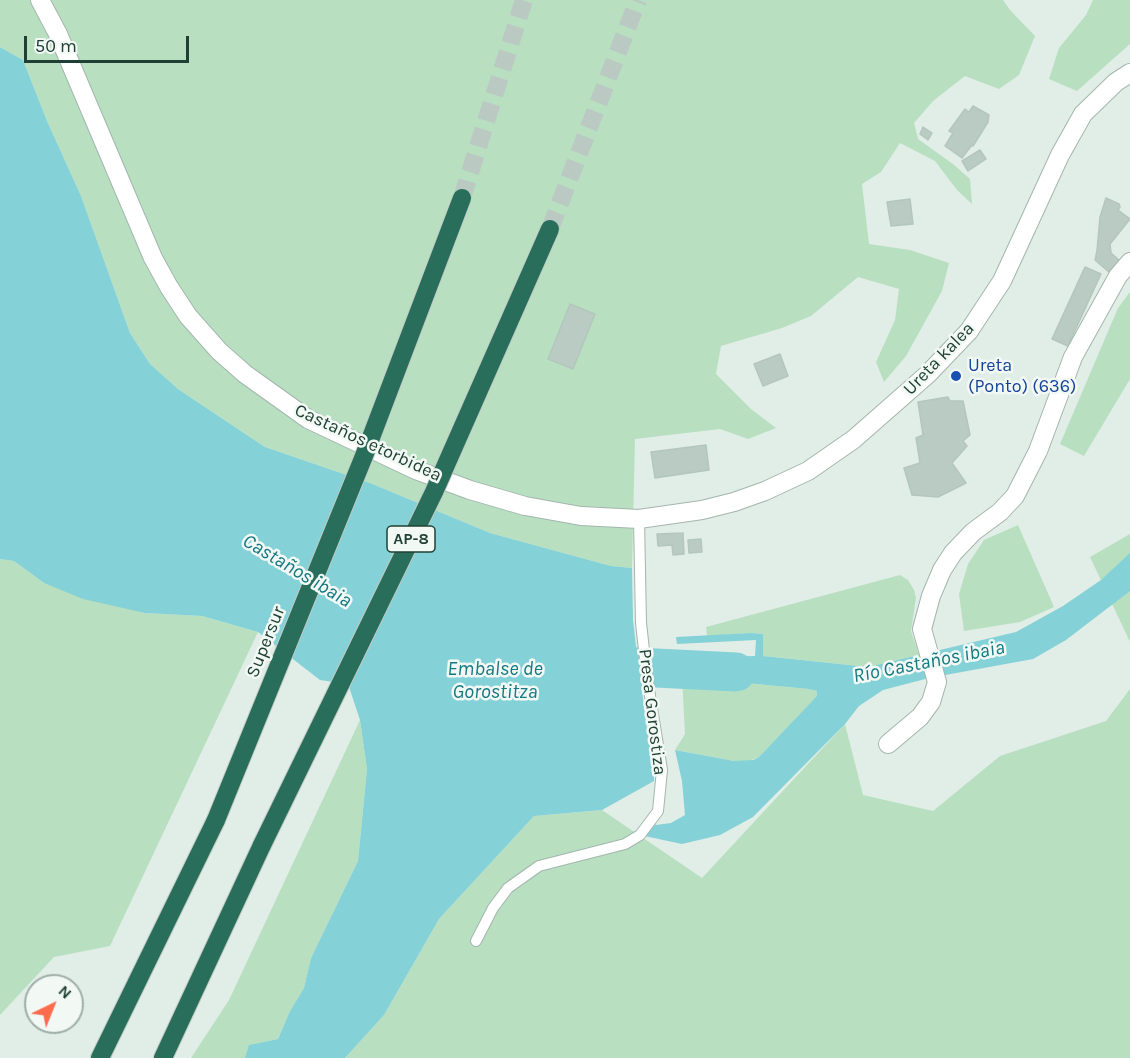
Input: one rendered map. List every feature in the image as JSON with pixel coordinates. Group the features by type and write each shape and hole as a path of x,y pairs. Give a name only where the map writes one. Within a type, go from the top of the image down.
{"highway":[{"name":"Supersur","path":"100,1058 216,820 364,456 462,198"},
{"name":"AP-8","path":"163,1058 262,845 434,492 550,229"}],"street":[{"name":"Castaños etorbidea","path":"40,0 58,34 153,258 188,316 204,335 245,374 308,419 416,470 525,506 581,516 639,519"},
{"name":"Ureta kalea","path":"639,519 702,510 735,502 808,471 854,439 928,375 969,331 998,289 1060,155 1083,114 1116,82 1130,73"},
{"path":"888,744 920,717 931,702 937,682 922,629 931,596 942,570 953,553 973,532 1000,512 1015,496 1038,451 1073,357 1118,276 1130,262"}],"lane":[{"name":"Presa Gorostiza","path":"476,941 493,908 508,888 531,871 539,866 625,844 640,835 658,811 662,770 641,623 639,519"}],"green space":[{"path":"0,0 1003,0 1035,36 1019,75 999,89 965,76 933,101 914,123 918,139 970,179 972,204 957,190 935,161 900,143 881,172 862,184 869,244 910,250 949,263 942,291 906,356 884,382 876,362 895,320 899,289 858,277 811,316 782,328 721,346 716,374 751,409 776,428 748,439 720,429 635,439 632,568 611,566 490,533 370,483 265,447 178,389 150,364 130,333 81,196 47,121 23,60 0,47"},
{"path":"1093,0 1130,0 1130,44 1077,91 1049,79 1059,48 1086,15"},
{"path":"1130,292 1130,379 1084,456 1060,444 1118,308"},
{"path":"1018,525 1054,607 1020,622 964,631 959,594 968,564 984,540"},
{"path":"1130,534 1130,642 1090,557"},
{"path":"0,559 14,561 44,583 145,613 202,616 258,632 110,946 54,957 38,974 24,974 24,989 0,1015"},
{"path":"900,575 908,580 916,598 911,631 919,655 868,667 763,656 763,634 707,636 706,627"},
{"path":"682,677 809,689 817,691 818,696 759,757 746,762 734,761 675,750 685,734"},
{"path":"1130,689 1130,1058 345,1058 384,1015 439,919 534,816 602,810 702,878 845,724 863,795 933,811 1000,756 1106,721"},
{"path":"360,720 367,769 358,861 311,958 304,988 290,1011 278,1039 250,1045 245,1058 191,1058 229,1000"}],"water":[{"name":"Embalse de Gorostitza","path":"0,47 23,60 47,121 81,196 130,333 150,364 178,389 265,447 370,483 490,533 611,566 632,568 636,667 641,683 654,762 654,781 602,810 534,816 439,919 384,1015 345,1058 245,1058 249,1045 278,1039 290,1011 304,988 311,958 358,861 367,769 360,720 348,684 320,680 258,632 202,616 145,613 83,599 44,583 14,561 0,559"},
{"path":"1130,553 1130,591 1066,640 1033,659 929,678 883,690 859,706 845,724 753,817 720,835 682,844 640,835 652,821 656,825 671,823 685,815 682,781 675,750 734,761 753,760 759,757 817,696 817,691 809,689 682,677 680,658 755,656 756,640 677,644 676,637 763,634 763,656 868,667 1016,632 1063,606 1101,580"}],"building":[{"path":"973,106 989,115 988,122 973,146 962,158 945,146 953,133 949,131 965,109 969,112"},
{"path":"923,127 932,133 928,140 920,134"},
{"path":"980,150 986,159 968,171 962,161"},
{"path":"1106,198 1119,204 1118,210 1130,219 1110,244 1111,253 1120,261 1110,273 1095,260 1100,217"},
{"path":"910,199 913,224 891,226 887,202"},
{"path":"1085,267 1101,274 1068,346 1052,339"},
{"path":"570,304 595,314 573,369 548,359"},
{"path":"780,354 788,376 763,386 754,364"},
{"path":"948,397 950,401 963,401 970,435 963,441 967,446 952,463 966,483 938,497 912,495 904,468 920,463 916,438 923,435 918,402"},
{"path":"706,445 709,470 655,478 651,452"},
{"path":"683,533 684,554 673,555 672,545 658,546 657,534"},
{"path":"701,539 702,552 689,553 688,540"}],"waterway":[{"name":"Río Castaños ibaia","path":"582,673 636,667 736,672"}],"tunnel":[{"path":"462,198 524,0"},
{"path":"550,229 638,0"}],"place":[{"name":"Ureta (Ponto) (636)","path":"956,376"}],"water label":[{"name":"Castaños ibaia","path":"297,571"}]}
